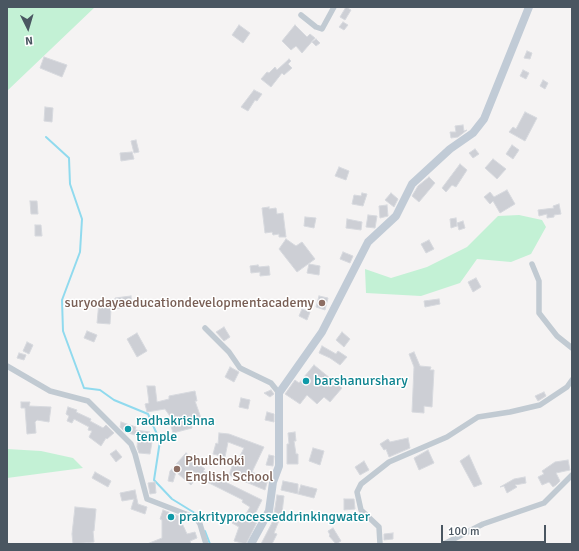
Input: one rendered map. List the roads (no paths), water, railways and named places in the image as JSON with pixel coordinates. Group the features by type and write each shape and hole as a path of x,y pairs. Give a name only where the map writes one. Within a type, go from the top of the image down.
{"street":[{"path":"300,15 316,27 322,29 334,7"},
{"path":"278,393 322,332 368,242 396,216 412,184 450,149 473,133 484,118 529,7"},
{"path":"532,264 539,281 539,314 557,336 572,348"},
{"path":"205,328 229,352 240,368 271,383 278,393 279,466 273,482 269,511 251,544"},
{"path":"7,366 50,391 88,401 130,444 135,454 147,499 156,504 196,518 200,524 206,544"},
{"path":"380,544 379,527 361,510 357,492 361,484 389,462 447,437 478,417 540,405 567,388 572,380"},
{"path":"444,544 482,524 544,503 572,475"}],"waterway":[{"path":"46,137 69,158 70,184 82,219 80,252 62,300 63,331 84,388 100,390 114,400 148,414 160,441 154,480 172,499 198,515 200,520"},
{"path":"205,531 210,544"}],"place":[{"name":"suryodayaeducationdevelopmentacademy","path":"322,303"},
{"name":"barshanurshary","path":"306,381"},
{"name":"radhakrishna temple","path":"128,429"},
{"name":"Phulchoki English School","path":"177,469"},
{"name":"prakrityprocesseddrinkingwater","path":"171,517"}]}
